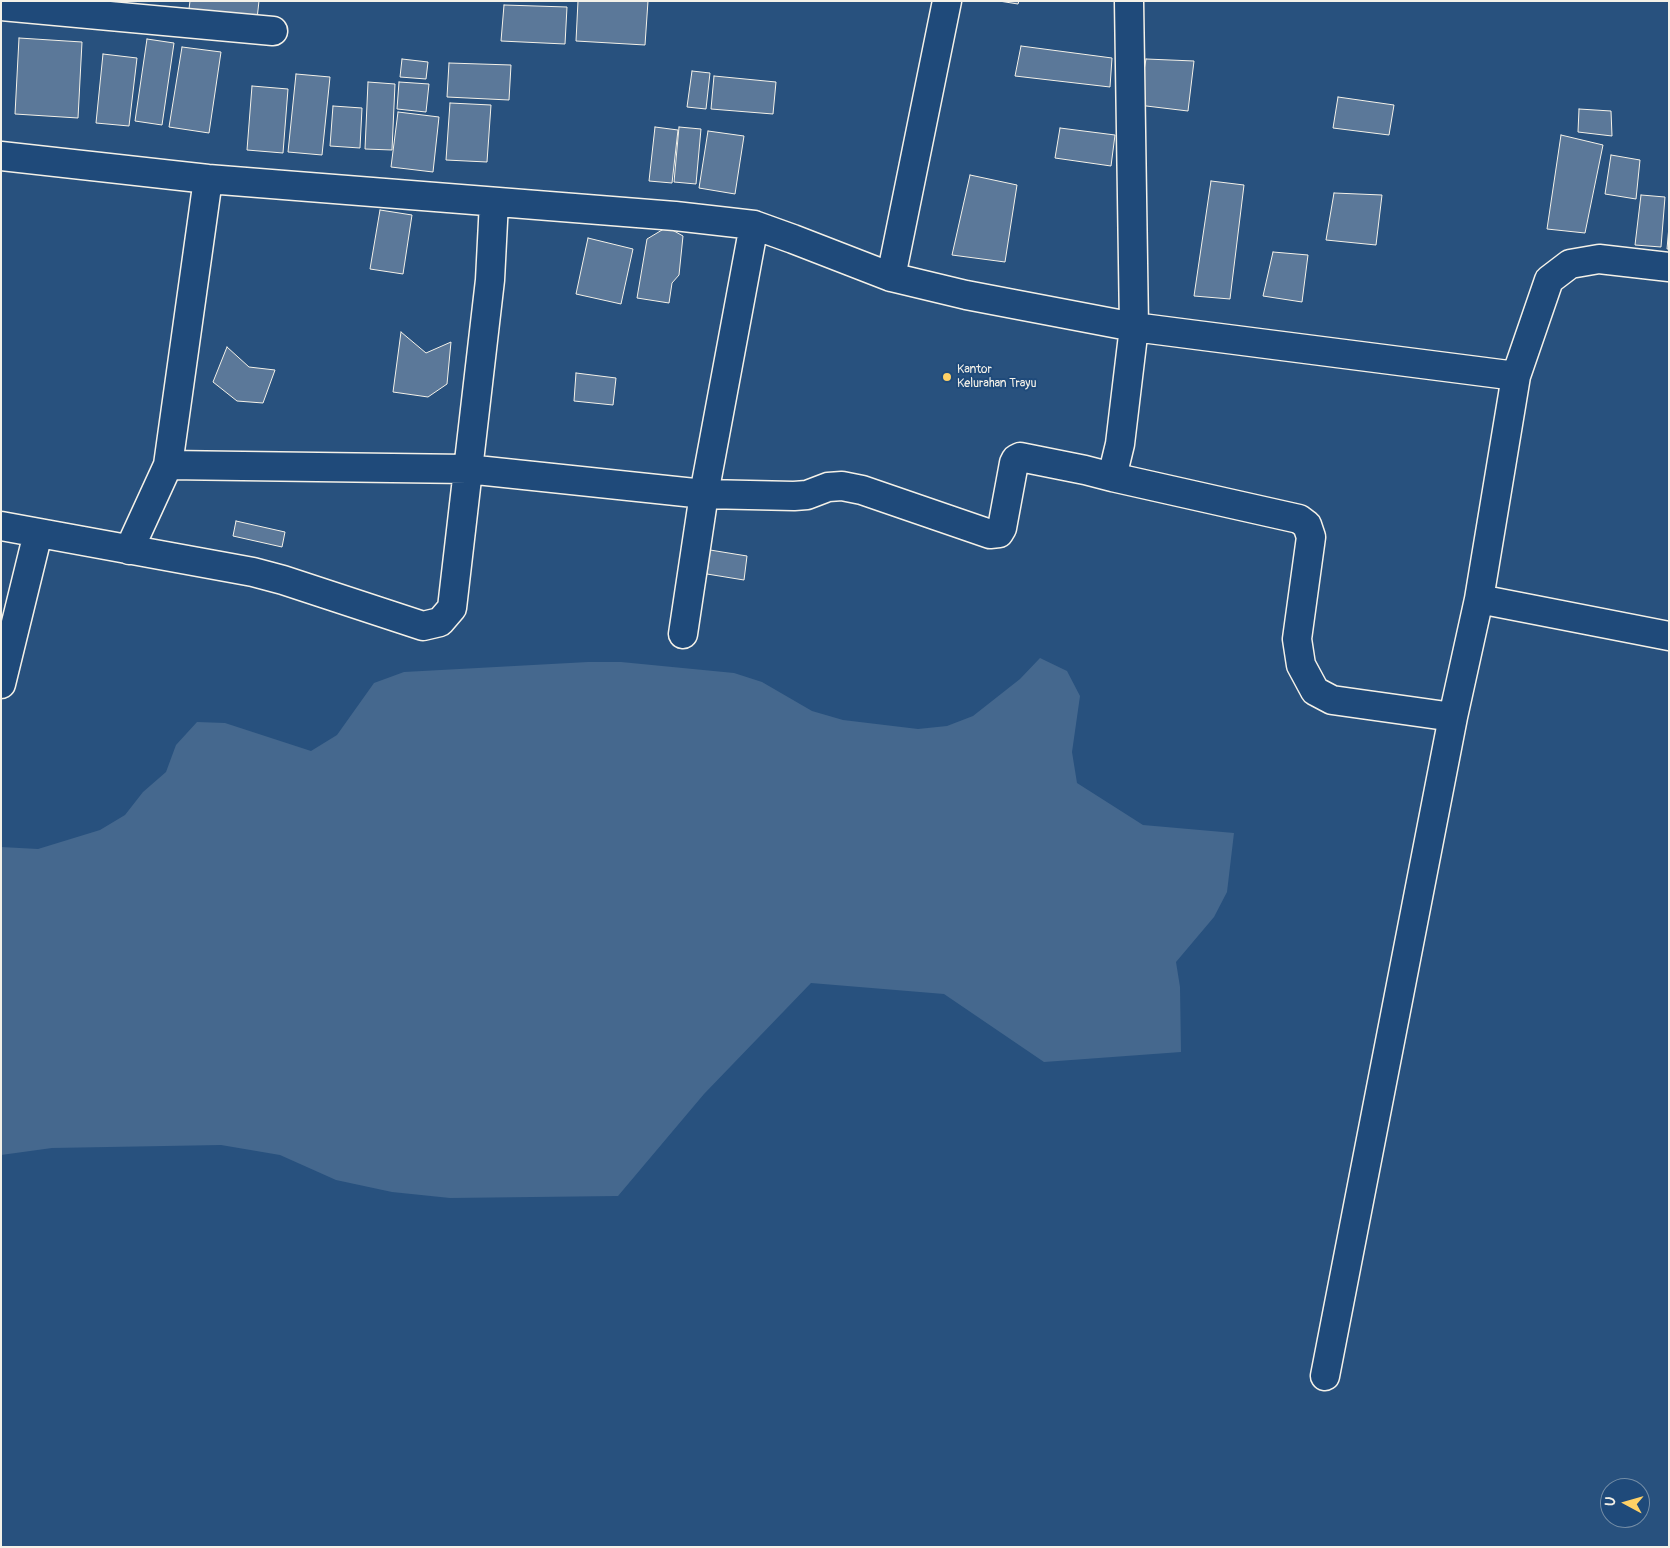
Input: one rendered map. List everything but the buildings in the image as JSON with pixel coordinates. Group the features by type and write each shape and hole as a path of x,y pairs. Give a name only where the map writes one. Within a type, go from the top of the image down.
{"street":[{"path":"891,277 947,1"},
{"path":"1112,477 1120,444 1134,327 1129,1"},
{"path":"1,6 273,31"},
{"path":"1,156 208,179 674,216 754,226 891,277 966,295 1134,327 1516,376"},
{"path":"129,550 168,464 208,179"},
{"path":"1,526 253,572 423,626 440,622 452,608 490,280 494,202"},
{"path":"683,634 704,494 754,226"},
{"path":"1324,1376 1453,717 1479,599 1516,376 1549,280 1570,264 1599,259 1669,267"},
{"path":"168,464 467,469 704,494 794,496 807,495 828,487 842,486 862,490 990,534 999,533 1002,528 1014,463 1020,457 1086,470 1299,519 1308,525 1311,537 1297,639 1301,665 1316,691 1332,700 1453,717"},
{"path":"1,684 38,533"},
{"path":"1479,599 1669,636"}],"shaded area":[{"path":"1040,658 1067,671 1080,696 1072,752 1077,783 1143,825 1234,833 1227,892 1214,917 1176,962 1180,987 1181,1052 1044,1062 944,994 811,983 704,1094 618,1196 450,1198 392,1192 336,1180 280,1155 221,1145 52,1148 1,1155 1,847 38,849 100,830 125,815 143,792 166,772 176,745 197,722 225,723 311,751 337,735 374,683 404,672 588,662 621,662 734,673 762,682 812,711 843,720 918,729 947,726 973,716 1020,679"}],"place":[{"name":"Kantor Kelurahan Trayu","path":"947,377"}]}
